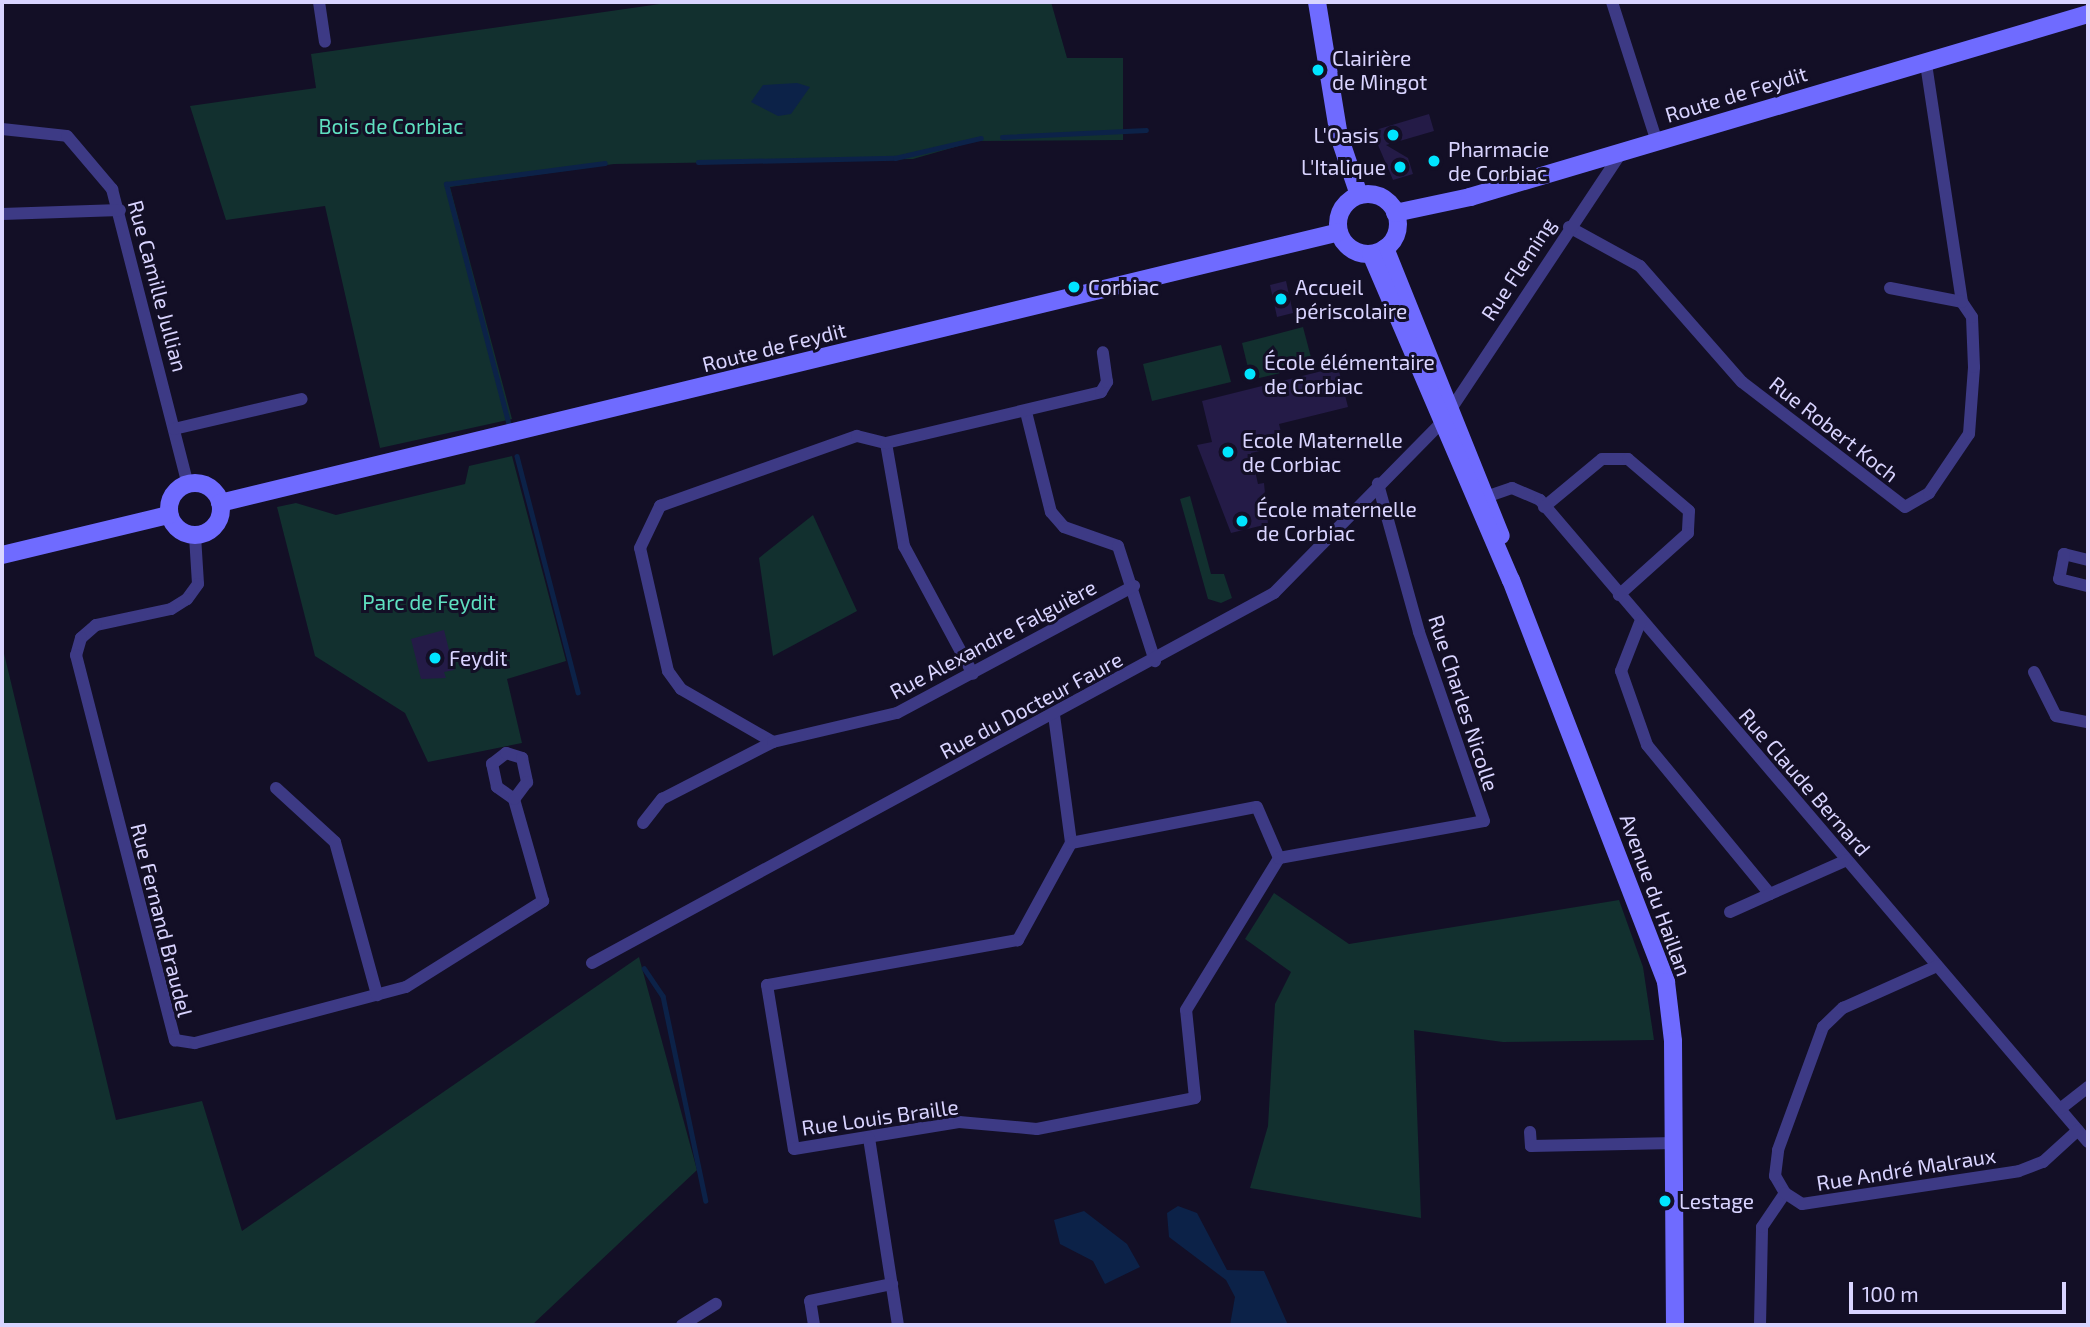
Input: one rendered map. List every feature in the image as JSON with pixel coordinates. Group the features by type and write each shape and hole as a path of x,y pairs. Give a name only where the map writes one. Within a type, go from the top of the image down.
{"street":[{"path":"319,2 324,42"},
{"path":"1317,2 1339,136 1359,195"},
{"path":"1612,2 1657,142"},
{"name":"Route de Feydit","path":"1395,214 1621,153 2088,14"},
{"name":"Rue Robert Koch","path":"1569,227 1640,266 1742,382 1905,507 1929,493 1969,434 1974,367 1972,317 1962,302 1926,63"},
{"name":"Rue Camille Jullian","path":"2,129 67,136 112,190 120,210 188,484"},
{"name":"Rue Fleming","path":"1448,415 1569,227 1621,153"},
{"path":"1359,195 1381,197 1395,214 1394,238 1378,251 1351,249 1339,232 1341,210 1359,195"},
{"path":"2,214 120,210"},
{"name":"Route de Feydit","path":"220,503 1339,232"},
{"name":"Avenue du Haillan","path":"1378,251 1481,498 1666,982 1674,1143 1675,1325"},
{"path":"1890,288 1962,302"},
{"path":"773,743 681,688 668,671 639,548 660,506 857,436 886,443 1026,412 1101,392 1107,382 1103,352"},
{"path":"174,429 302,398"},
{"path":"1026,412 1051,512 1065,527 1118,546 1134,586 1155,661"},
{"name":"Rue du Docteur Faure","path":"592,963 1155,661 1274,593 1318,555 1378,484 1448,415"},
{"path":"886,443 904,546 973,674"},
{"path":"1544,507 1602,459 1628,459 1689,511 1688,533 1619,595"},
{"path":"188,484 208,487 220,503 213,529 195,536 178,530 169,515 173,495 188,484"},
{"name":"Rue Charles Nicolle","path":"1279,858 1484,821 1419,632 1378,484"},
{"name":"Rue Claude Bernard","path":"1481,498 1520,488 1544,507 2088,1142"},
{"path":"2,555 169,515"},
{"name":"Rue Fernand Braudel","path":"195,536 198,584 187,599 171,609 96,625 81,638 76,655 168,1024 175,1040 195,1043 406,987 543,901 514,799"},
{"path":"2088,560 2064,554 2059,579 2088,586"},
{"name":"Rue Alexandre Falguière","path":"643,823 662,799 773,743 897,713 1134,586"},
{"path":"1641,620 1622,671 1647,746 1770,894"},
{"path":"2034,672 2056,716 2088,722"},
{"path":"1054,715 1071,843 1257,807 1279,858"},
{"path":"276,788 335,842 377,995"},
{"name":"Rue Louis Braille","path":"1071,843 1018,940 767,985 793,1149 959,1122 1037,1129 1195,1098 1186,1010 1279,858"},
{"path":"1730,912 1847,860"},
{"path":"1760,1325 1762,1227 1785,1193 1775,1176 1778,1150 1823,1027 1843,1008 1937,966"},
{"path":"2060,1109 2088,1087"},
{"name":"Rue André Malraux","path":"1785,1193 1802,1204 2019,1171 2043,1161 2078,1130"},
{"path":"1530,1132 1531,1146 1674,1143"},
{"path":"869,1138 898,1325"},
{"path":"814,1325 810,1301 892,1284"},
{"path":"682,1325 716,1304"}],"green space":[{"name":"Bois de Corbiac","path":"674,2 1051,2 1067,58 1123,58 1123,140 976,141 913,159 614,164 450,187 512,419 380,448 325,206 226,220 190,106 316,88 311,54"},
{"path":"1303,327 1313,365 1251,380 1242,343"},
{"path":"1221,345 1231,382 1152,401 1143,364"},
{"name":"Parc de Feydit","path":"512,456 566,661 507,679 522,743 428,762 405,713 315,656 277,507 296,503 336,515 465,484 469,466"},
{"path":"1190,496 1211,574 1224,574 1232,598 1221,603 1208,599 1180,499"},
{"path":"813,515 857,611 773,656 759,558"},
{"path":"2,645 116,1120 202,1101 242,1231 639,957 697,1170 532,1325 2,1325"},
{"path":"1274,893 1349,944 1619,900 1643,967 1654,1040 1503,1042 1414,1030 1421,1218 1250,1188 1268,1126 1275,1004 1291,972 1245,939"}],"water":[{"path":"797,83 810,87 791,114 778,116 751,102 763,85"},
{"path":"1178,1206 1197,1213 1227,1270 1264,1271 1288,1325 1230,1325 1235,1297 1226,1280 1169,1237 1167,1213"},
{"path":"1084,1211 1127,1244 1140,1267 1105,1284 1093,1261 1060,1244 1054,1220"}],"building":[{"path":"1429,114 1434,131 1386,145 1408,158 1413,174 1393,180 1372,131"},
{"name":"Accueil périscolaire","path":"1286,281 1293,313 1277,317 1270,285"},
{"name":"Ecole Maternelle de Corbiac","path":"1338,367 1348,407 1279,424 1281,432 1268,435 1264,450 1251,453 1258,484 1264,483 1268,524 1231,533 1197,445 1212,442 1202,401"},
{"name":"Feydit","path":"444,630 454,670 444,672 446,678 421,679 411,639"}],"waterway":[{"path":"1002,137 1146,130"},
{"path":"698,162 895,158 981,138"},
{"path":"509,426 446,184 605,163"},
{"path":"517,456 578,692"},
{"path":"644,968 663,996 706,1201"}],"place":[{"name":"Clairière de Mingot","path":"1318,70"},
{"name":"L'Oasis","path":"1393,135"},
{"name":"Pharmacie de Corbiac","path":"1434,161"},
{"name":"L'Italique","path":"1400,167"},
{"name":"Corbiac","path":"1074,287"},
{"name":"Accueil périscolaire","path":"1281,299"},
{"name":"École élémentaire de Corbiac","path":"1250,374"},
{"name":"Ecole Maternelle de Corbiac","path":"1228,452"},
{"name":"École maternelle de Corbiac","path":"1242,521"},
{"name":"Feydit","path":"435,658"},
{"name":"Lestage","path":"1665,1201"}]}
